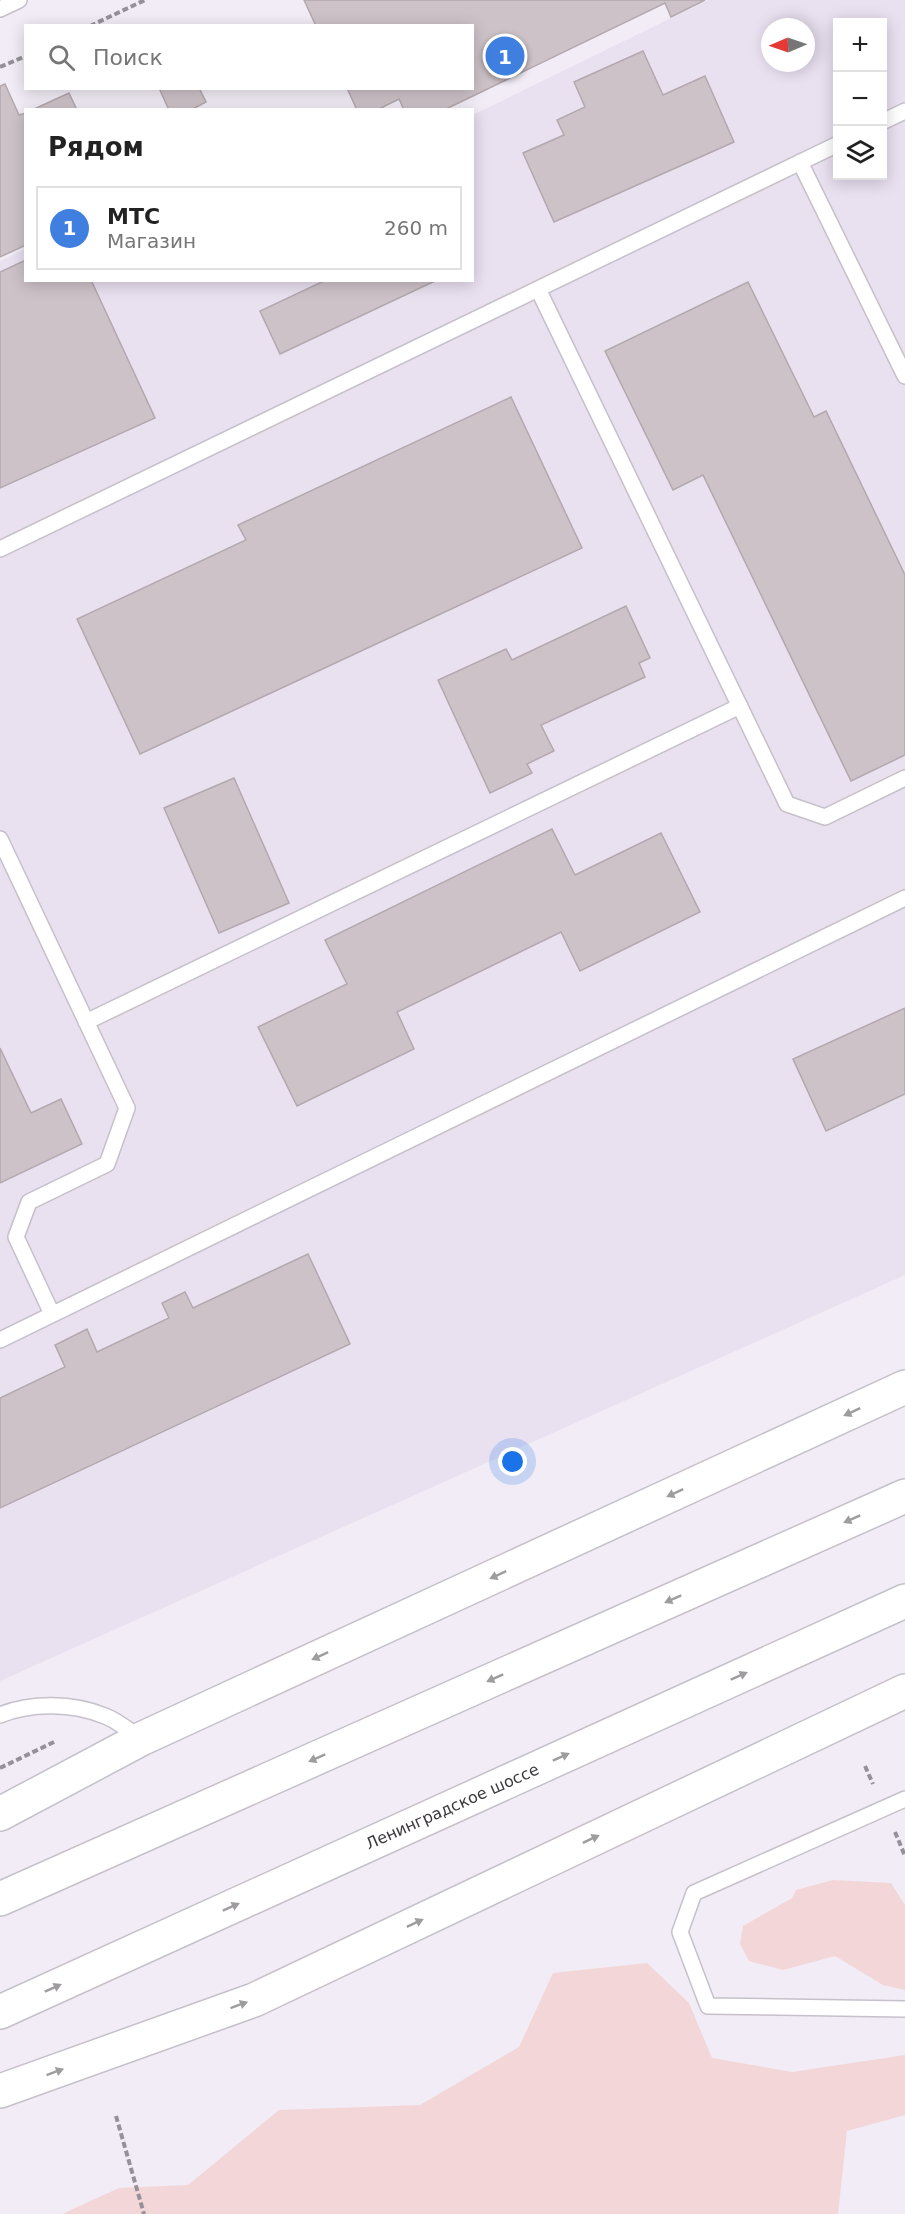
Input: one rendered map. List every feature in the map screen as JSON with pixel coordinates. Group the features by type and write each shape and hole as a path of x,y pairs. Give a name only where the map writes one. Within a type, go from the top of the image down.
{"main road":[{"path":"0,1814 141,1739 905,1387"},
{"path":"0,1899 905,1496"},
{"name":"Ленинградское шоссе","path":"0,2012 905,1601"},
{"path":"0,2091 254,2000 905,1691"}],"lane":[{"path":"0,9 19,0"},
{"path":"887,120 905,111"},
{"path":"0,549 833,146"},
{"path":"800,162 905,376"},
{"path":"538,289 787,804 825,817 905,778"},
{"path":"87,1022 740,706"},
{"path":"0,839 127,1108 107,1164 28,1202 16,1237 52,1314"},
{"path":"0,1340 905,898"},
{"path":"0,1715 20,1707 75,1706 107,1716 141,1739"},
{"path":"905,1799 694,1893 680,1932 708,2006 905,2008"}],"path":[{"path":"94,24 145,0"},
{"path":"0,67 24,57"},
{"path":"116,2116 144,2214"}],"shaded area":[{"path":"708,0 905,0 905,1275 0,1681 0,261 24,249 24,282 474,282 474,115"},
{"path":"833,1880 891,1883 905,1905 905,1990 883,1985 835,1956 783,1970 749,1961 740,1944 743,1926 792,1898 796,1890"},
{"path":"647,1963 689,2003 712,2058 792,2072 905,2055 905,2115 847,2131 838,2214 62,2214 119,2188 188,2185 279,2110 420,2105 519,2047 553,1973"}],"building":[{"path":"304,0 705,0 671,17 665,3 448,108 403,108 399,99 381,108 356,108 348,90 474,90 474,24 315,24"},
{"path":"643,51 663,95 705,76 734,142 554,222 523,153 564,135 557,120 585,107 574,82"},
{"path":"5,84 19,115 24,114 24,246 0,257 0,86"},
{"path":"160,90 200,90 206,102 195,108 168,108"},
{"path":"69,93 76,108 36,108"},
{"path":"24,261 24,282 92,282 155,418 0,488 0,272"},
{"path":"322,282 433,282 280,354 260,311"},
{"path":"748,282 814,417 826,411 905,575 905,755 851,781 703,475 673,490 605,351"},
{"path":"511,397 582,548 140,754 77,619 246,540 238,525"},
{"path":"626,606 650,658 639,663 645,677 541,725 554,751 527,764 532,773 490,793 438,680 506,649 512,660"},
{"path":"234,778 289,903 219,933 164,808"},
{"path":"552,829 575,875 661,833 700,912 580,971 561,932 397,1012 414,1049 297,1106 258,1027 347,984 325,940"},
{"path":"905,1008 905,1094 826,1131 793,1059"},
{"path":"0,1048 31,1113 61,1099 82,1144 0,1183"},
{"path":"308,1254 350,1344 0,1508 0,1398 65,1367 55,1345 87,1329 97,1352 169,1318 162,1303 185,1292 193,1308"}],"place":[{"name":"МТС","path":"505,56"}]}
